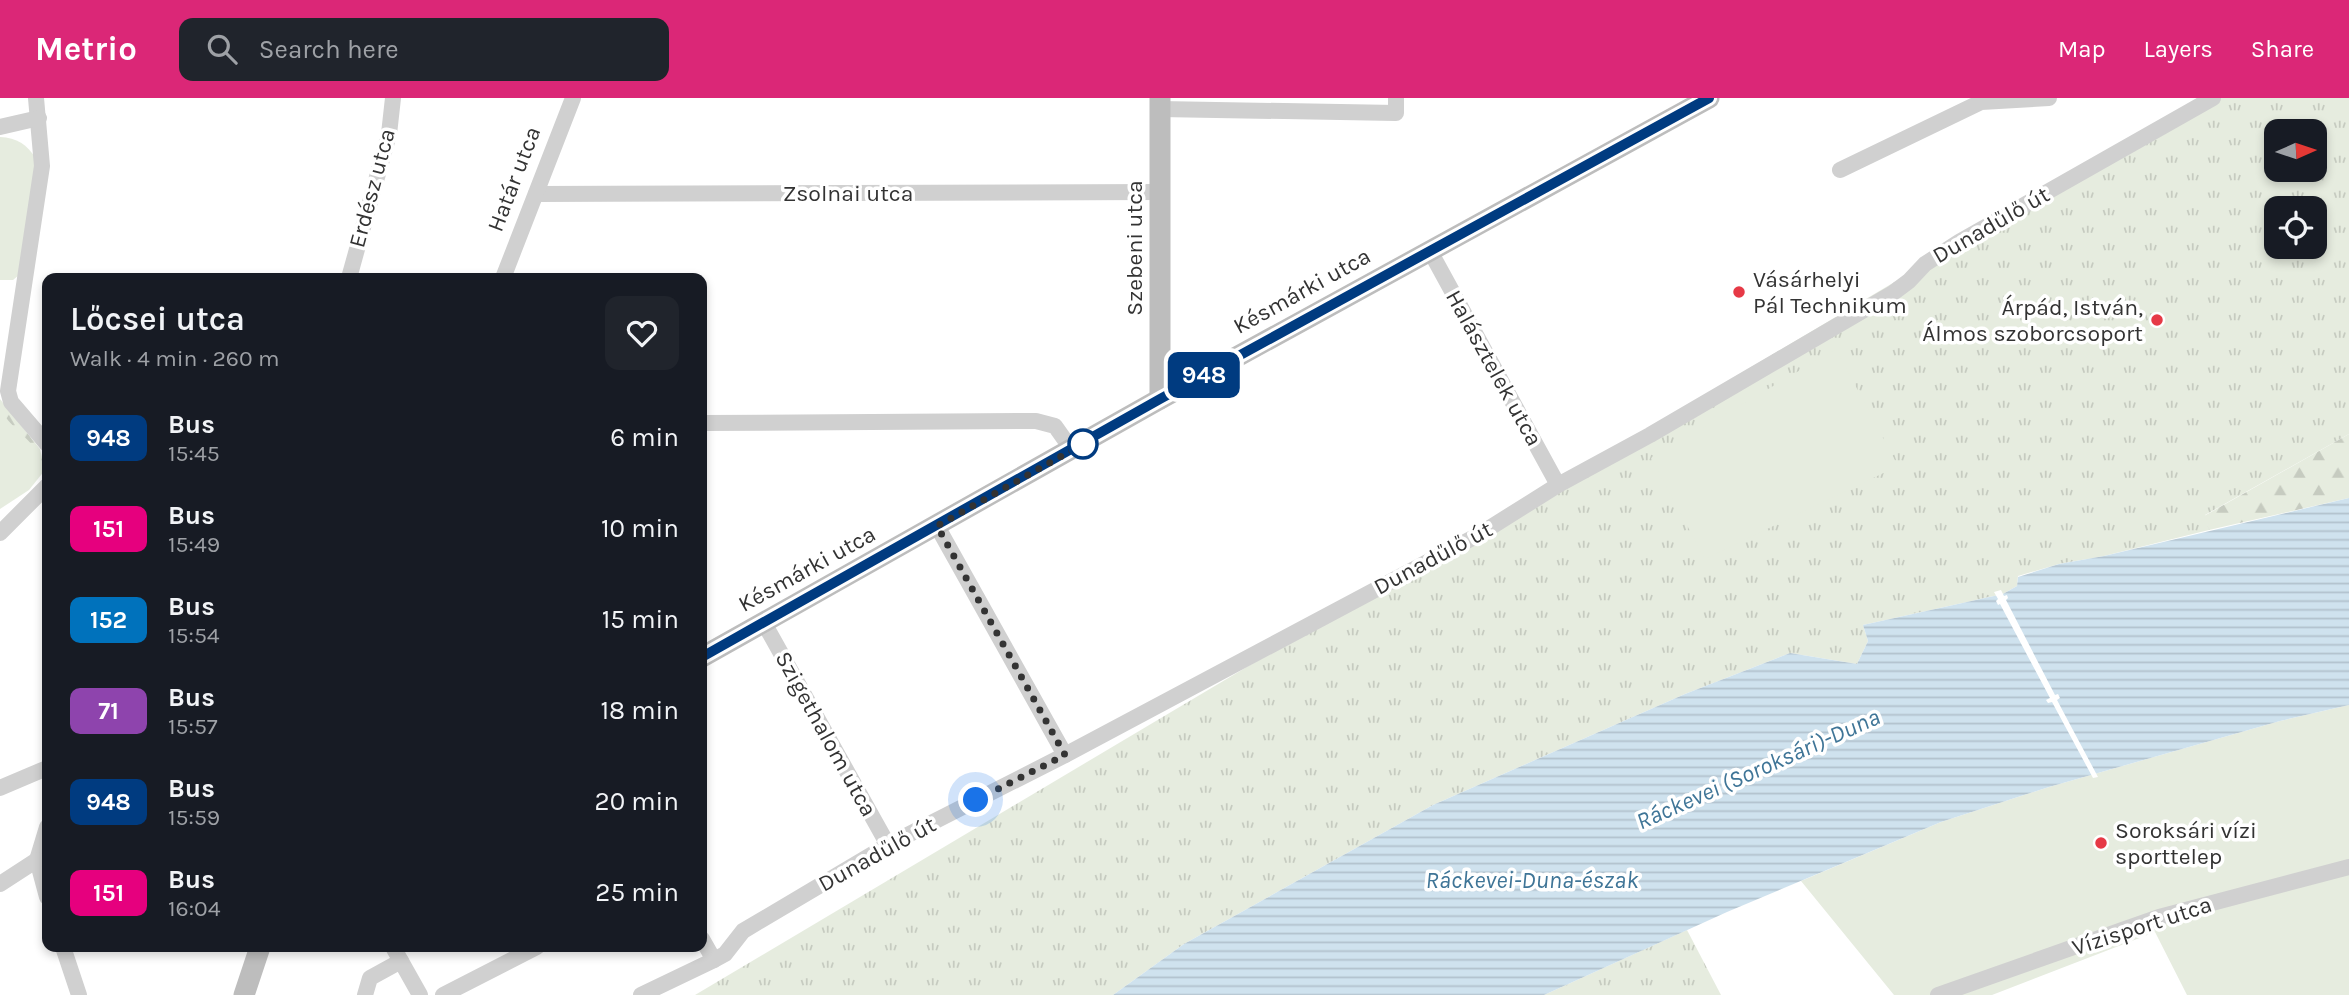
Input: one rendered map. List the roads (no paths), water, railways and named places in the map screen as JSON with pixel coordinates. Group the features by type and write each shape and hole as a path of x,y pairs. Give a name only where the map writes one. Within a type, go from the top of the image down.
{"street":[{"path":"36,98 42,166 8,391 11,402 42,438"},
{"name":"Erdész utca","path":"350,273 389,134 393,98"},
{"name":"Határ utca","path":"505,273 573,98"},
{"name":"Késmárki utca","path":"707,654 1160,399 1709,98"},
{"path":"1840,170 1982,100 2049,98"},
{"name":"Dunadűlő út","path":"642,995 725,954 751,925 888,845 1065,755 1480,534 1558,485 1650,435 1893,293 1925,264 1959,242 2213,98"},
{"path":"1160,104 1396,106"},
{"name":"Szebeni utca","path":"1160,104 1160,399"},
{"path":"0,127 39,118"},
{"name":"Zsolnai utca","path":"536,194 1160,192"},
{"name":"Halásztelek utca","path":"1430,251 1558,485"},
{"path":"707,423 1036,421 1055,426 1072,450"},
{"path":"0,533 6,520 42,490"},
{"path":"937,526 1065,755"},
{"name":"Szigethalom utca","path":"764,623 888,845"},
{"path":"0,788 42,770"},
{"path":"42,844 37,860 42,878"},
{"path":"0,884 37,860"},
{"name":"Vízisport utca","path":"1938,995 2159,917 2349,867"},
{"path":"707,947 715,960"},
{"path":"66,952 79,995"},
{"path":"244,995 258,952"},
{"path":"443,995 527,952"},
{"path":"365,995 370,978 397,954 419,995"}],"water":[{"name":"Ráckevei-Duna-észak","path":"2349,498 2349,705 2280,721 2049,787 1941,822 1727,912 1544,995 1113,995 1184,944 1433,805 1685,694 1790,653 1857,664 1868,641 1863,625 2003,594 2017,586 2018,577 2059,564 2104,556"}],"place":[{"name":"Vásárhelyi Pál Technikum","path":"1739,292"},
{"name":"Árpád, István, Álmos szoborcsoport","path":"2157,320"},
{"name":"Soroksári vízi sporttelep","path":"2101,843"}],"water label":[{"name":"Ráckevei (Soroksári)-Duna","path":"1758,769"}]}
